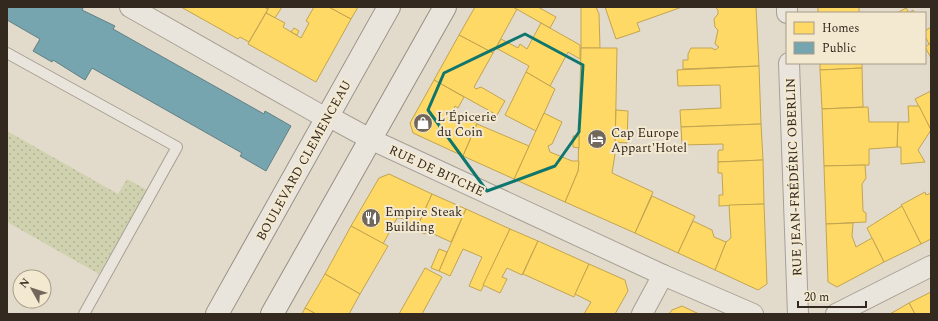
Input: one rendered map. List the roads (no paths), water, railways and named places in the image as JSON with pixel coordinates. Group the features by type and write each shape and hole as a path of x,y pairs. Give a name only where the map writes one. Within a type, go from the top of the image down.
{"street":[{"name":"RUE DE BITCHE","path":"130,7 317,113 370,140 663,275 753,314"},
{"name":"BOULEVARD CLEMENCEAU","path":"217,314 389,7"},
{"path":"272,314 444,7"},
{"name":"RUE JEAN-FRÉDÉRIC OBERLIN","path":"789,64 798,314"},
{"path":"836,314 931,266"},
{"path":"642,314 663,275"}],"lane":[{"path":"7,53 177,147 84,314"}],"place":[{"name":"L'Épicerie du Coin","path":"423,123"},
{"name":"Cap Europe Appart'Hotel","path":"597,139"},
{"name":"Empire Steak Building","path":"371,218"}]}
